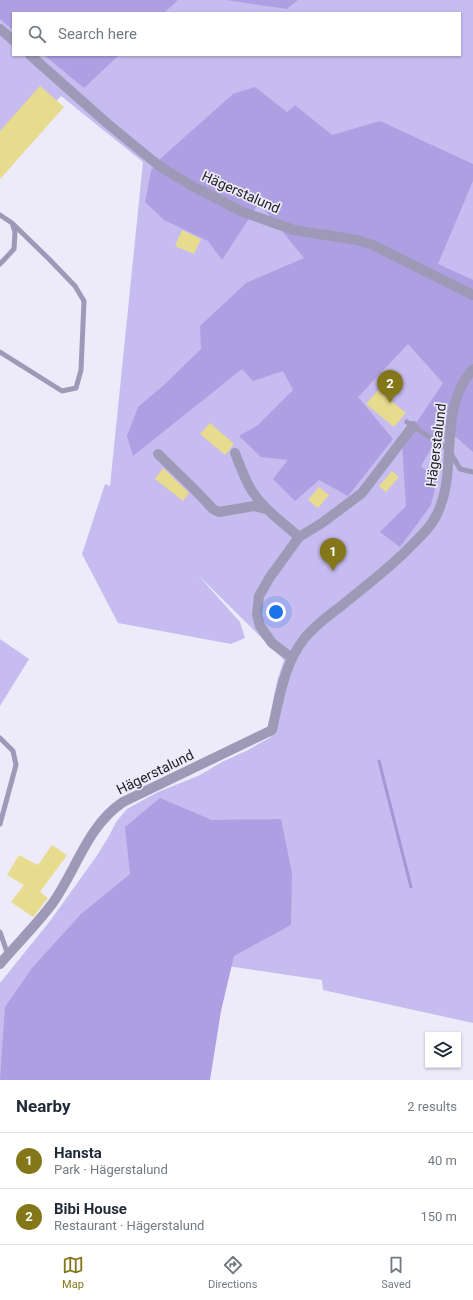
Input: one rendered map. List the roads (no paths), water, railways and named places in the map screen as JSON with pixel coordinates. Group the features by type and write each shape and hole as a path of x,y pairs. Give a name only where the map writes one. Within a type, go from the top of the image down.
{"street":[{"path":"0,29 12,39"},
{"name":"Hägerstalund","path":"31,56 108,124 153,161 192,186 243,212 294,230 357,240 373,245 473,295"},
{"name":"Hägerstalund","path":"0,964 52,904 98,826 113,808 272,730 286,672 292,658 304,640 318,624 401,557 427,530 441,504 446,487 452,410 467,376 473,369"},
{"name":"Hägerstalund","path":"292,658 272,643 260,626 257,615 259,596 270,577 299,537 322,523 362,493 410,424"},
{"path":"235,453 248,484 256,497 266,509 299,537"},
{"path":"158,454 213,509 219,512 254,506 266,509"}],"lane":[{"path":"0,215 12,223 75,286 84,301 81,370 76,388 62,390 0,352"},
{"path":"0,264 14,249 15,232 12,223"},
{"path":"410,424 449,450 460,469 473,472"},
{"path":"0,738 13,751 16,765 0,824"},
{"path":"0,932 8,955"}],"waterway":[{"path":"379,761 411,887"}],"place":[{"name":"Bibi House","path":"390,403"},
{"name":"Hansta","path":"333,571"}]}
